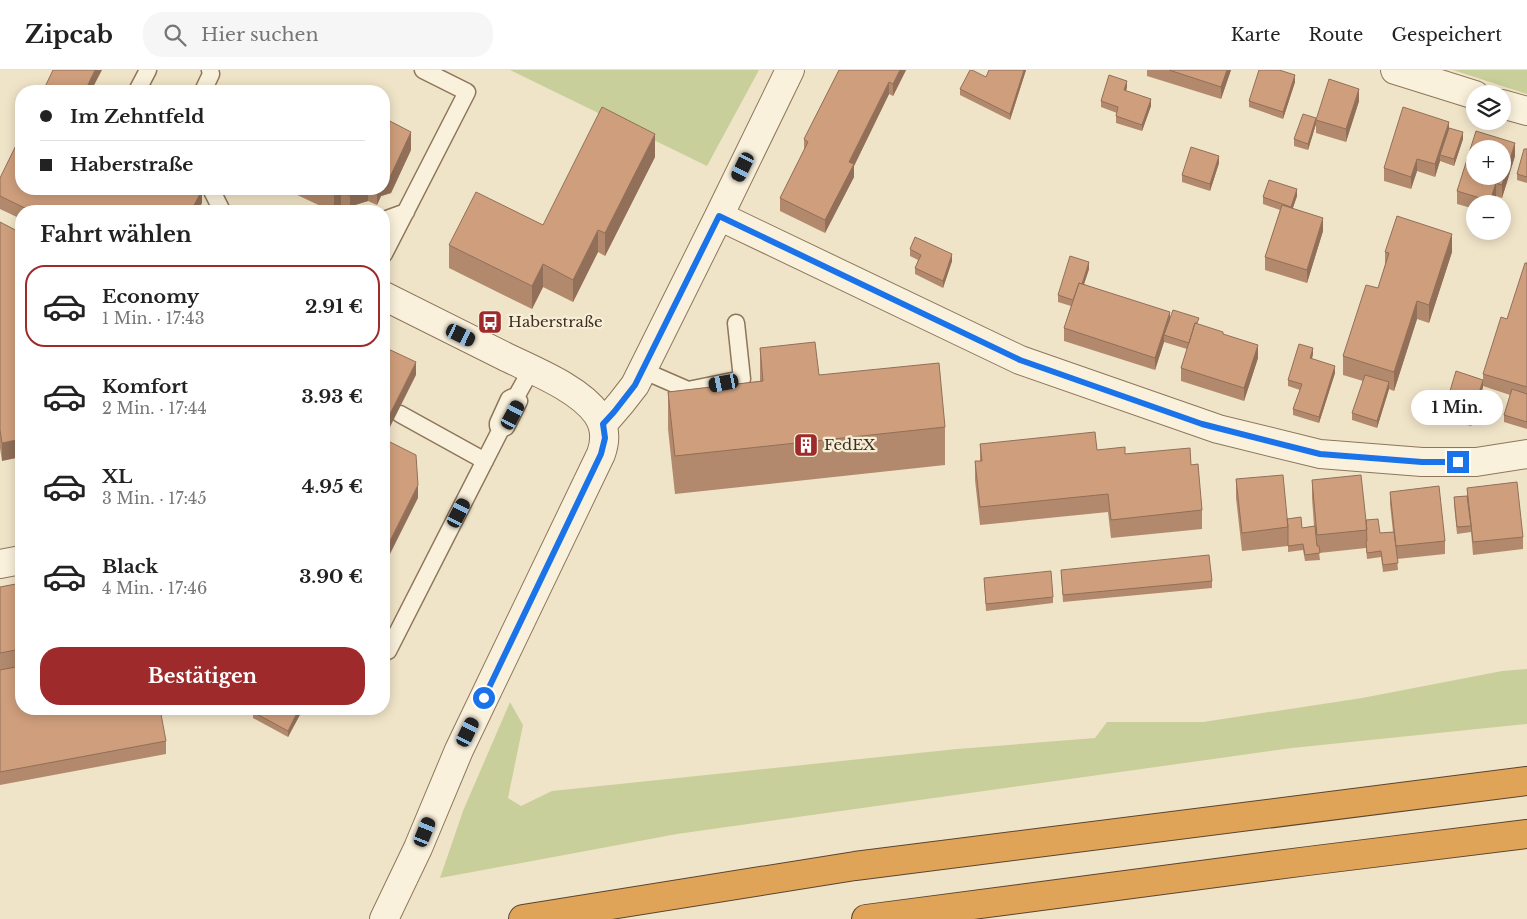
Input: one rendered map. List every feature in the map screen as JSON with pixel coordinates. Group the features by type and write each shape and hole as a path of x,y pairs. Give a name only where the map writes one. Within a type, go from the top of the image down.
{"highway":[{"path":"523,919 855,866 1527,781"},
{"path":"866,919 1308,860 1527,834"}],"street":[{"path":"603,424 635,385 790,70"},
{"path":"1395,70 1466,92"},
{"path":"1511,107 1527,111"},
{"path":"719,216 1020,360 1218,429 1329,455 1422,462 1476,462 1527,454"},
{"path":"384,919 418,848 459,750 601,454 605,438 603,424 597,414 577,394 390,299"},
{"path":"0,564 15,561"}],"lane":[{"path":"140,85 148,70"},
{"path":"206,85 211,74 210,70"},
{"path":"390,243 467,92 423,70"},
{"path":"390,218 406,212"},
{"path":"642,370 688,390 742,379 736,323"},
{"path":"390,647 501,429 498,423 509,399 516,397 531,370"},
{"path":"400,414 485,461"}],"green space":[{"path":"510,70 759,70 707,166"},
{"path":"1453,70 1527,70 1527,94 1511,89 1511,85 1499,85"},
{"path":"1527,669 1527,724 1292,748 677,834 440,878 463,811 510,702 523,725 508,798 521,806 552,791 957,749 1095,738 1107,722 1203,722 1362,698 1502,671"}],"building":[{"path":"53,70 95,70 88,85 46,85"},
{"path":"839,70 900,70 893,84 889,82 849,162 854,164 825,220 780,198 808,142 804,139"},
{"path":"970,70 986,77 989,70 1024,70 1010,114 960,89"},
{"path":"1169,70 1227,70 1221,87"},
{"path":"1259,70 1279,70 1295,75 1283,112 1249,101"},
{"path":"1109,75 1127,81 1124,90 1151,99 1142,125 1116,116 1118,107 1101,101"},
{"path":"1329,79 1359,89 1346,129 1316,120"},
{"path":"602,107 655,134 605,233 598,230 573,280 543,264 532,286 449,245 476,192 543,225"},
{"path":"1403,107 1449,122 1435,164 1417,159 1411,177 1384,168"},
{"path":"1303,114 1316,118 1308,144 1294,139"},
{"path":"390,121 411,132 390,175"},
{"path":"1449,128 1463,132 1454,159 1440,155"},
{"path":"1476,131 1505,140 1473,140"},
{"path":"1511,142 1515,143 1511,156"},
{"path":"15,147 15,195 199,195 194,205 19,205 0,196 0,178"},
{"path":"1191,147 1219,156 1210,184 1182,175"},
{"path":"1524,149 1527,149 1527,177 1517,174"},
{"path":"1466,163 1466,185 1495,185 1492,195 1470,195 1457,191"},
{"path":"1269,180 1297,189 1291,207 1263,197"},
{"path":"1282,205 1323,218 1307,270 1265,257"},
{"path":"1397,216 1452,234 1429,305 1417,301 1394,372 1343,356 1366,285 1378,288 1389,253 1385,252"},
{"path":"0,222 15,230 15,440 2,443 0,430"},
{"path":"915,237 952,254 943,281 915,268 921,255 910,249"},
{"path":"1070,256 1089,262 1082,284 1079,283 1073,300 1058,295"},
{"path":"1525,263 1527,263 1527,387 1483,374 1501,317 1507,319"},
{"path":"1079,283 1170,312 1155,358 1064,328"},
{"path":"1173,310 1199,318 1197,323 1195,323 1189,343 1164,335"},
{"path":"1195,323 1258,345 1244,388 1181,368"},
{"path":"815,342 819,375 939,363 945,427 675,456 668,392 763,381 760,348"},
{"path":"1299,344 1313,348 1310,358 1335,366 1319,417 1293,409 1302,384 1288,380"},
{"path":"390,350 416,362 390,414"},
{"path":"1456,371 1483,380 1471,419 1444,411"},
{"path":"1365,375 1389,382 1377,421 1352,413"},
{"path":"1512,389 1527,394 1527,422 1504,415"},
{"path":"1095,432 1097,450 1125,447 1125,454 1190,448 1191,465 1198,464 1202,510 1111,520 1108,494 980,507 975,461 982,461 980,444"},
{"path":"390,442 416,455 418,485 390,541"},
{"path":"1283,475 1288,527 1242,533 1236,479"},
{"path":"1361,475 1367,530 1317,535 1312,480"},
{"path":"1517,482 1523,537 1473,542 1467,488"},
{"path":"1439,486 1445,541 1396,546 1390,492"},
{"path":"1467,496 1471,526 1457,527 1454,497"},
{"path":"1301,517 1302,528 1315,526 1317,546 1319,546 1320,553 1305,555 1303,544 1288,546 1287,519"},
{"path":"1378,519 1380,533 1394,532 1398,563 1383,565 1381,551 1367,553 1366,520"},
{"path":"1209,555 1212,581 1063,595 1061,570"},
{"path":"1051,571 1053,597 986,604 984,578"},
{"path":"15,584 15,650 0,653 0,587"},
{"path":"15,667 15,715 161,715 166,741 0,772 0,670"},
{"path":"259,715 296,715 288,731"}],"place":[{"name":"Haberstraße","path":"490,322"},
{"name":"FedEX","path":"806,445"}],"route":[{"path":"484,698 601,454 605,438 603,424 635,385 719,216 1020,360 1202,424 1320,454 1422,462 1458,462"}]}
